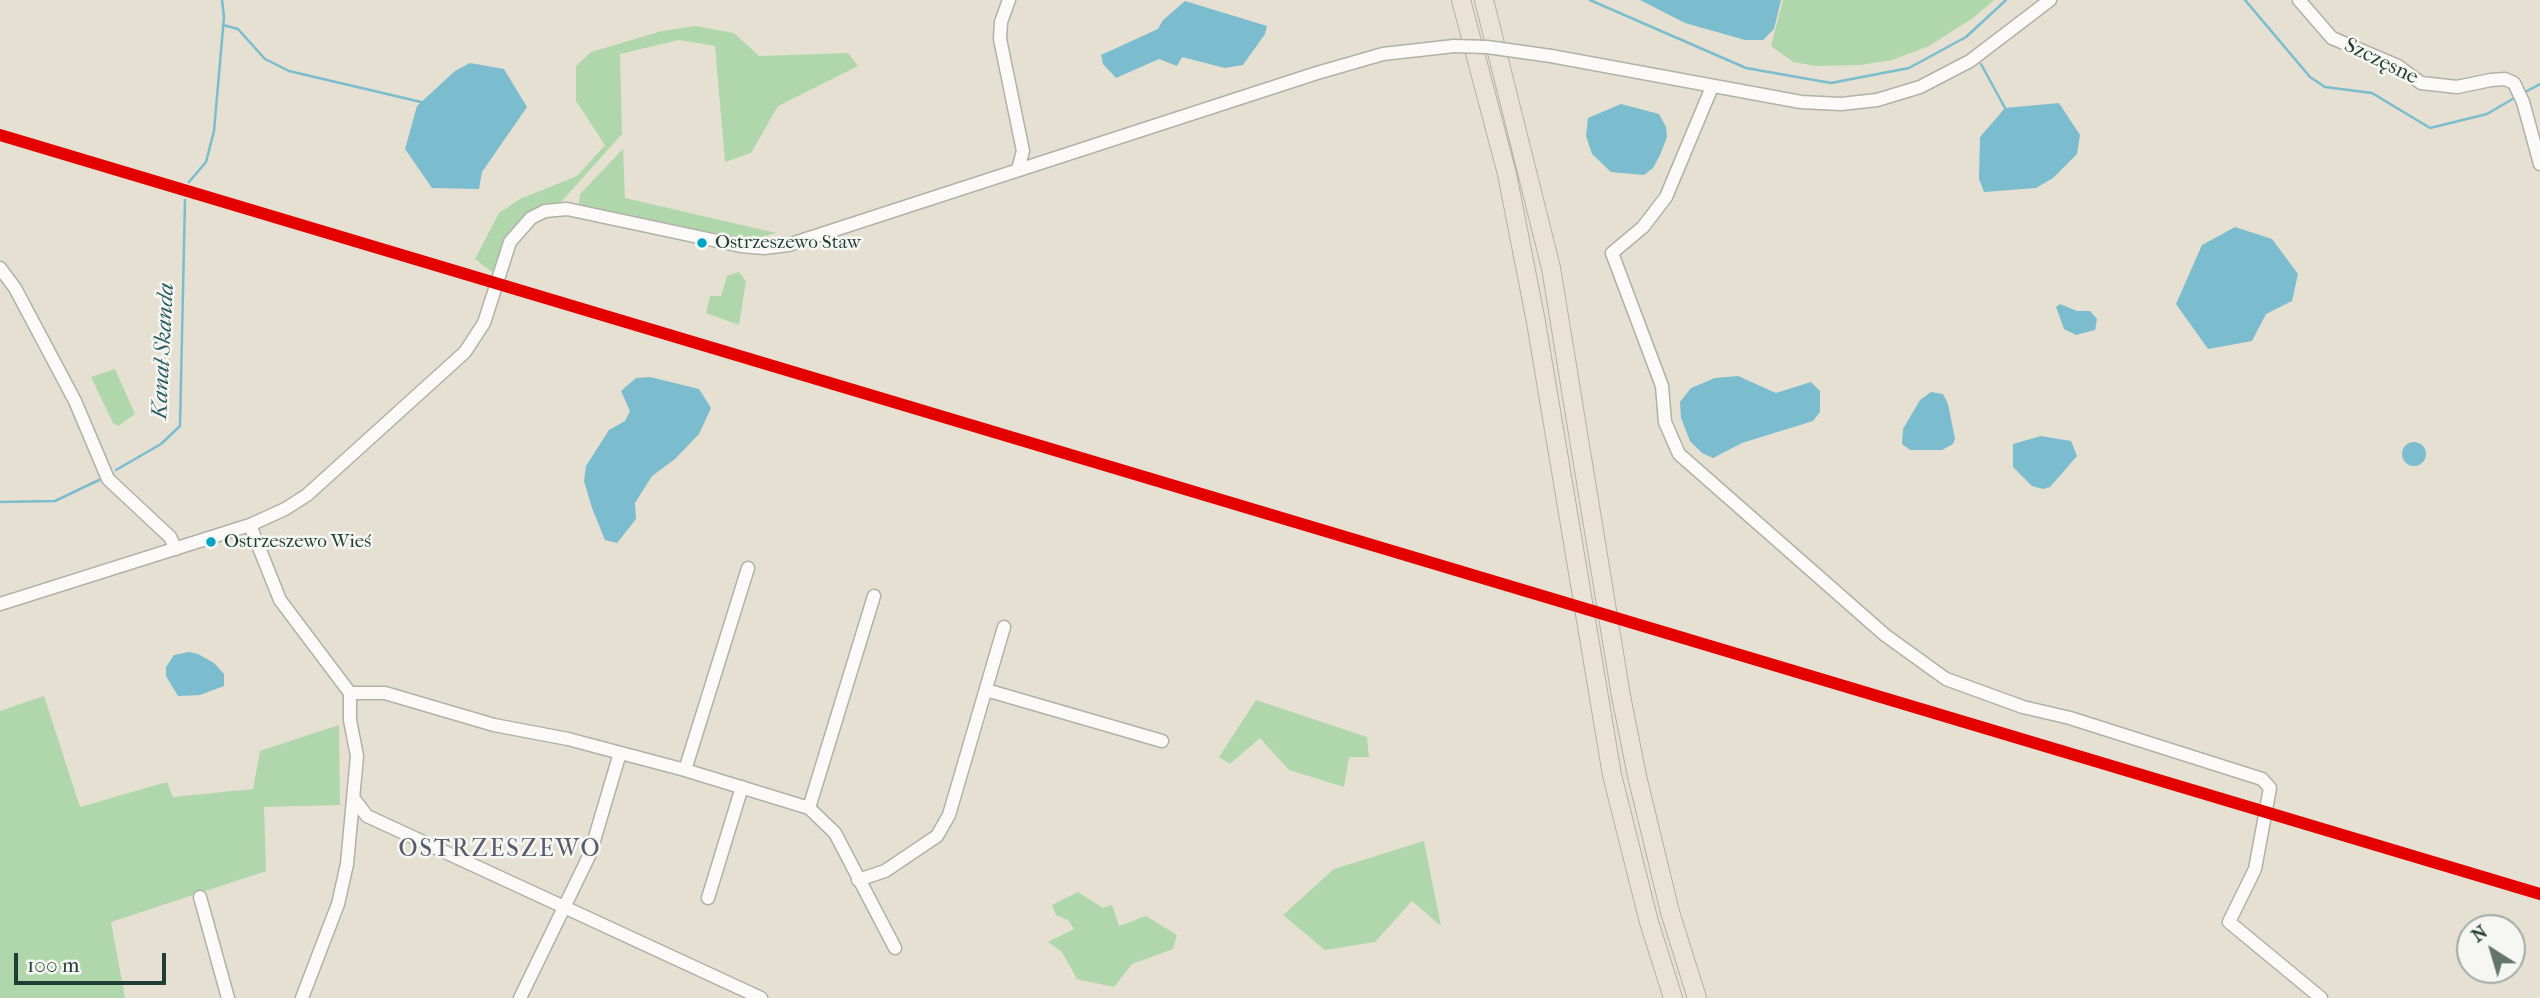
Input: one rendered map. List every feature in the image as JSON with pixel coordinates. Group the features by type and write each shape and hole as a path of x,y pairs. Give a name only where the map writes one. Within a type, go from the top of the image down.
{"highway":[{"path":"1461,0 1507,174 1534,310 1612,775 1649,922 1673,998"},
{"path":"1484,0 1551,268 1619,684 1637,776 1670,912 1697,998"}],"street":[{"path":"1009,0 1001,22 1000,39 1023,151 1018,170"},
{"path":"0,604 250,525 285,509 307,495 442,374 476,338 503,257 519,229 545,211 567,209 764,248 788,245 1383,54 1454,46 1487,47 1551,57 1801,102 1841,104 1877,100 1920,88 1970,61 2050,0"},
{"name":"Szczęsne","path":"2299,0 2332,38 2399,65 2421,83 2457,88 2505,79 2514,83 2523,102 2540,164"},
{"path":"1712,87 1666,197 1643,227 1612,253 1662,386 1665,422 1678,454 1885,635 1946,679 2023,707 2070,718 2262,779 2270,788 2255,869 2229,922 2321,998"},
{"path":"0,268 15,288 75,401 108,479 170,537 176,549"},
{"path":"250,525 280,600 350,693 350,720 357,756 347,864 338,904 302,998"},
{"path":"685,770 748,568"},
{"path":"809,808 874,596"},
{"path":"858,880 885,872 937,836 949,816 1004,627"},
{"path":"986,690 1162,741"},
{"path":"350,693 385,693 494,725 685,770 809,808 835,834 895,948"},
{"path":"520,998 590,854 620,753"},
{"path":"708,898 742,787"},
{"path":"354,799 367,816 761,998"},
{"path":"200,897 228,998"}],"green space":[{"path":"1783,0 1994,0 1973,18 1929,46 1892,60 1861,65 1816,66 1793,62 1771,46"},
{"path":"695,26 734,33 759,56 848,53 858,66 778,106 751,153 725,162 715,46 679,40 620,54 622,134 561,202 531,213 518,222 507,236 492,272 475,259 499,213 520,199 577,176 605,145 576,101 576,66 591,52 662,31"},
{"path":"623,149 625,198 776,233 749,240 579,205 580,194"},
{"path":"739,272 746,281 739,325 706,313 710,296 721,296 727,276"},
{"path":"115,369 135,414 118,426 113,423 91,377"},
{"path":"44,696 80,807 167,782 173,797 253,789 260,751 339,725 340,805 264,807 266,871 111,922 125,998 0,998 0,711"},
{"path":"1256,700 1367,737 1369,757 1349,757 1344,787 1289,770 1260,738 1230,764 1219,757"},
{"path":"1424,841 1441,926 1412,901 1375,942 1325,950 1283,915 1334,869"},
{"path":"1078,892 1103,908 1112,905 1119,926 1146,916 1177,935 1173,949 1132,964 1114,987 1077,979 1062,952 1048,942 1074,929 1068,920 1056,915 1052,905"}],"water":[{"path":"1640,0 1781,0 1774,29 1763,40 1745,40 1685,23"},
{"path":"1185,1 1267,26 1265,34 1243,65 1225,68 1182,57 1177,66 1159,59 1116,78 1103,64 1101,55 1158,29 1163,20"},
{"path":"470,63 504,69 527,107 482,172 479,189 432,188 405,149 417,106 455,71"},
{"path":"2059,103 2080,135 2077,154 2053,178 2036,188 1984,192 1979,179 1980,137 2005,108"},
{"path":"1621,104 1659,114 1666,127 1667,137 1660,155 1653,168 1644,175 1611,172 1592,154 1586,136 1588,118"},
{"path":"2235,227 2272,239 2298,274 2292,301 2266,314 2252,341 2208,349 2176,304 2202,245"},
{"path":"2060,304 2077,311 2090,311 2097,319 2095,330 2076,335 2064,329 2056,307"},
{"path":"1738,376 1776,393 1811,382 1820,391 1820,412 1813,421 1742,443 1713,458 1702,453 1690,441 1681,418 1680,402 1691,388 1715,378"},
{"path":"650,377 699,389 711,408 699,434 675,459 652,476 635,503 636,519 617,543 605,540 592,508 584,481 586,466 609,430 625,421 630,411 621,391 636,378"},
{"path":"1931,392 1943,394 1948,404 1955,439 1953,444 1942,450 1910,450 1902,444 1903,429 1920,400"},
{"path":"2041,436 2071,441 2077,456 2050,487 2043,489 2032,486 2013,467 2013,444"},
{"path":"2414,442 2422,446 2426,454 2422,462 2414,466 2406,462 2402,454 2406,446"},
{"path":"189,652 214,663 224,674 224,686 200,695 178,696 166,676 166,667 174,655"}],"waterway":[{"name":"Kanał Skanda","path":"189,182 206,162 214,131 224,17 222,0"},
{"name":"Kanał Skanda","path":"1590,0 1746,68 1831,83 1909,68 1966,37 2006,0"},
{"path":"2245,0 2310,77 2325,87 2372,93 2430,128 2487,114 2516,97"},
{"path":"223,25 238,29 265,59 289,71 421,102"},
{"path":"1981,64 2005,108"},
{"path":"2525,92 2540,84"},
{"name":"Kanał Skanda","path":"116,470 161,444 180,426 185,200"},
{"name":"Kanał Skanda","path":"0,502 55,501 99,480"}],"transit line":[{"path":"0,135 2540,894"}],"place":[{"name":"Ostrzeszewo Staw","path":"702,243"},
{"name":"Ostrzeszewo Wieś","path":"211,542"}],"district":[{"name":"OSTRZESZEWO","path":"500,850"}]}
